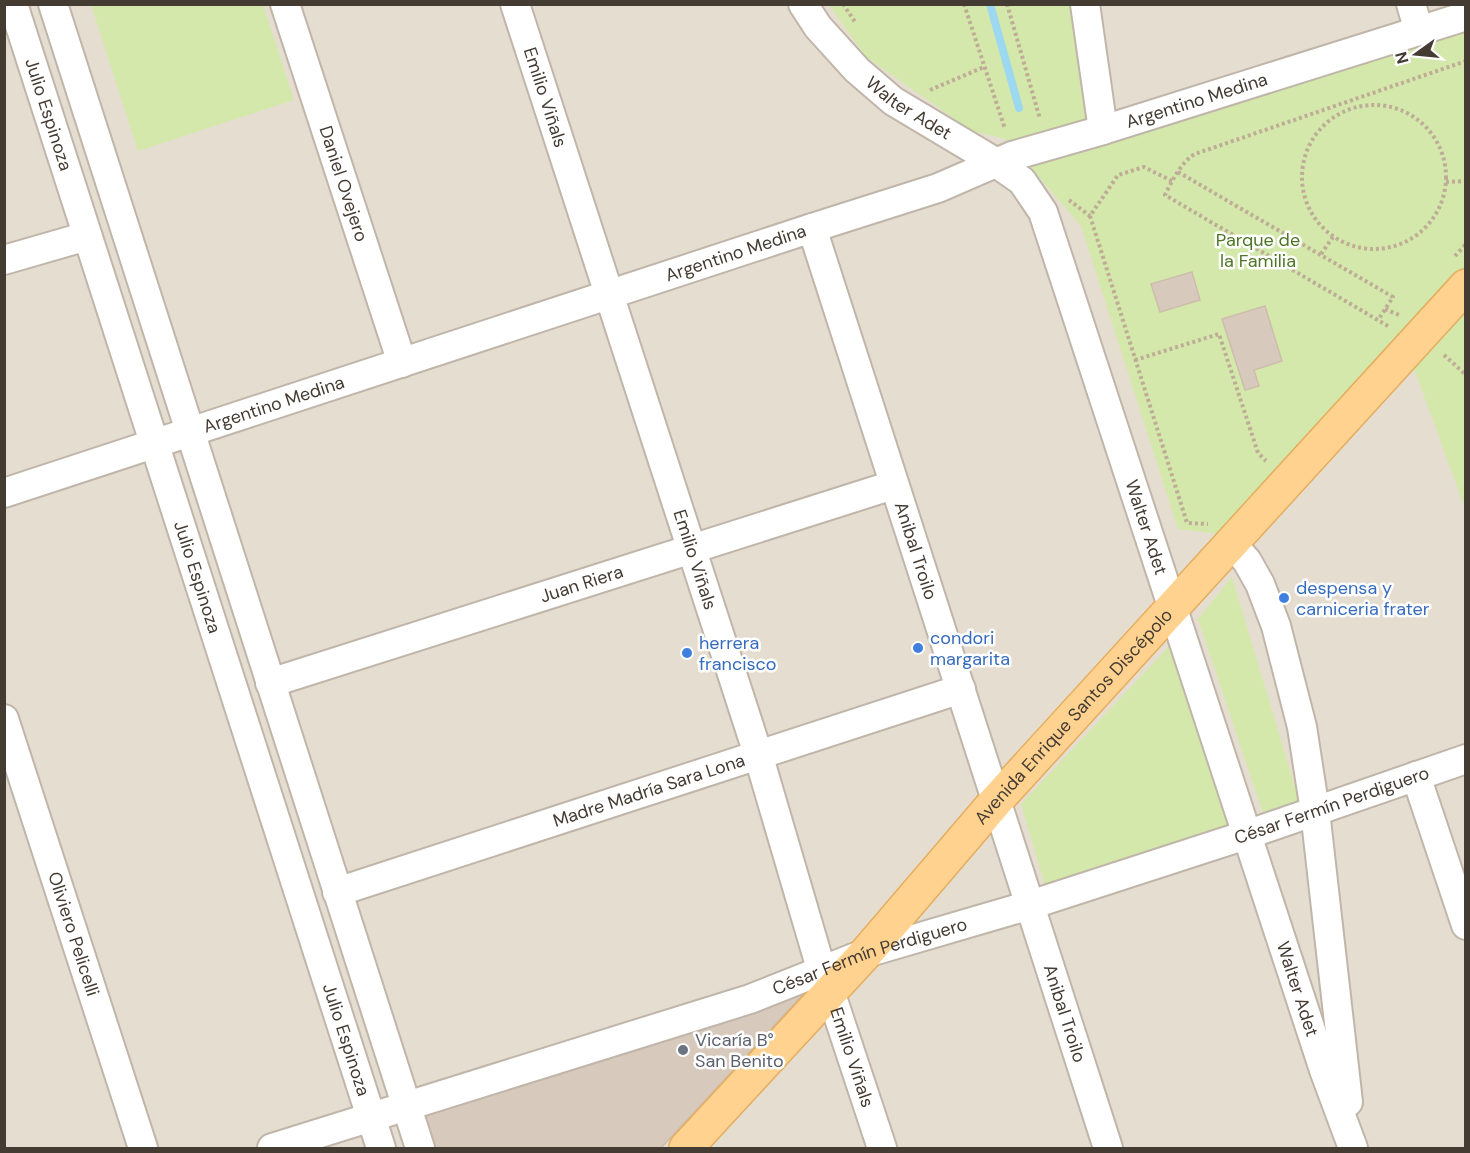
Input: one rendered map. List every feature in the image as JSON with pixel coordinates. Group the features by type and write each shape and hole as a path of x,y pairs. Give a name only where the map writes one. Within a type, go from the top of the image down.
{"main road":[{"name":"Avenida Enrique Santos Discépolo","path":"686,1149 826,981 866,953 996,801 1173,607 1223,534 1466,286"}],"street":[{"name":"Julio Espinoza","path":"13,4 381,1149"},
{"name":"Julio Espinoza","path":"53,4 420,1149"},
{"name":"Daniel Ovejero","path":"285,4 402,363"},
{"name":"Emilio Viñals","path":"515,4 758,754 826,981 882,1149"},
{"name":"Walter Adet","path":"802,4 818,27 857,70 892,101 1006,145 1022,181 1043,212 1249,834 1324,1070 1353,1146"},
{"path":"1085,4 1103,130"},
{"path":"1411,4 1419,31"},
{"name":"Argentino Medina","path":"4,493 938,188 1006,145 1103,130 1466,16"},
{"name":"Anibal Troilo","path":"812,228 1108,1149"},
{"path":"4,260 87,236"},
{"name":"Juan Riera","path":"270,683 893,485"},
{"path":"1223,534 1247,561 1260,584 1276,626 1302,727 1315,811 1353,1146"},
{"name":"Madre Madría Sara Lona","path":"337,892 961,689"},
{"name":"Oliviero Pelicelli","path":"4,720 143,1149"},
{"name":"César Fermín Perdiguero","path":"866,953 1030,905 1249,834 1466,759"},
{"path":"1416,776 1466,925"},
{"name":"César Fermín Perdiguero","path":"272,1149 750,999 826,981"}],"path":[{"path":"843,4 860,29"},
{"path":"964,4 1006,145"},
{"path":"1007,4 1040,119"},
{"path":"1391,328 1165,195 1178,172 1189,158 1196,154 1466,61"},
{"path":"935,96 926,92 984,67"},
{"path":"1351,100 1354,107"},
{"path":"1377,105 1399,109 1420,120 1440,148 1444,159 1446,182 1442,204 1431,222 1415,237 1396,247 1374,250 1352,247 1332,237 1316,221 1305,200 1302,177 1305,154 1316,133 1333,117 1354,107 1377,105"},
{"path":"996,126 1006,145"},
{"path":"1090,216 1118,175 1144,167 1172,181"},
{"path":"1178,172 1393,297 1378,320"},
{"path":"1446,182 1466,181"},
{"path":"1064,196 1090,216 1187,523 1223,534"},
{"path":"1321,254 1332,237"},
{"path":"1135,360 1219,334 1258,453 1268,463"}],"shaded area":[{"path":"5,5 1465,5 1465,1148 5,1148"}],"green space":[{"path":"91,5 263,5 294,100 138,151"},
{"name":"Parque de la Familia","path":"829,5 1085,5 1103,129 1465,16 1465,508 1401,333 1218,534 1178,529 1081,226 1006,139 972,131 866,57"},
{"path":"1232,577 1301,807 1265,819 1198,619"},
{"path":"1175,640 1240,833 1047,892 1021,804"}],"building":[{"path":"1192,272 1200,300 1160,312 1151,284"},
{"path":"1265,306 1282,361 1254,370 1259,386 1245,390 1222,319"},
{"name":"Vicaría B° San Benito","path":"809,988 661,1148 432,1148 419,1112"}],"waterway":[{"path":"990,4 1019,108"}],"place":[{"name":"despensa y carniceria frater","path":"1284,598"},
{"name":"condori margarita","path":"918,648"},
{"name":"herrera francisco","path":"687,653"},
{"name":"Vicaría B° San Benito","path":"683,1050"}]}
